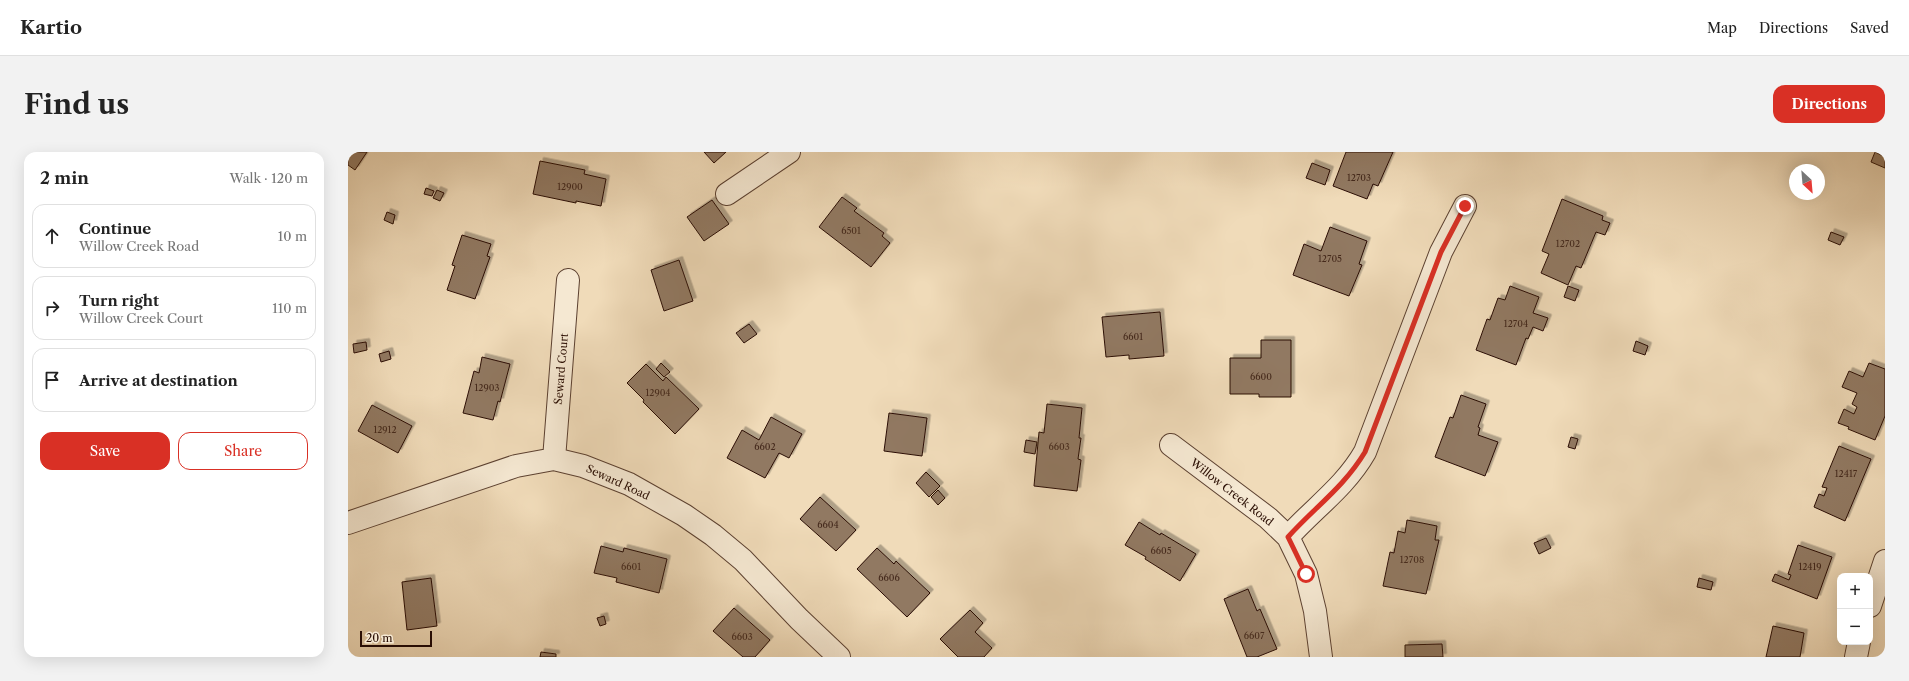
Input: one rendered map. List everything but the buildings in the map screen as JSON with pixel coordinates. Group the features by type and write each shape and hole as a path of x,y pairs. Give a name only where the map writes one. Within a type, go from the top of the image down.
{"street":[{"path":"727,194 789,152"},
{"path":"1288,537 1341,486 1356,468 1365,452 1441,252 1465,206"},
{"name":"Seward Court","path":"554,459 568,280"},
{"name":"Willow Creek Road","path":"1171,445 1257,509 1288,537 1306,574 1315,611 1321,657"},
{"name":"Seward Road","path":"348,523 516,466 554,459 583,466 629,484 684,515 743,560 799,619 840,657"},
{"path":"1873,597 1885,561"},
{"path":"1856,657 1858,645"}],"route":[{"path":"1306,574 1288,537 1320,504 1341,486 1356,468 1365,452 1441,252 1465,206"}]}
